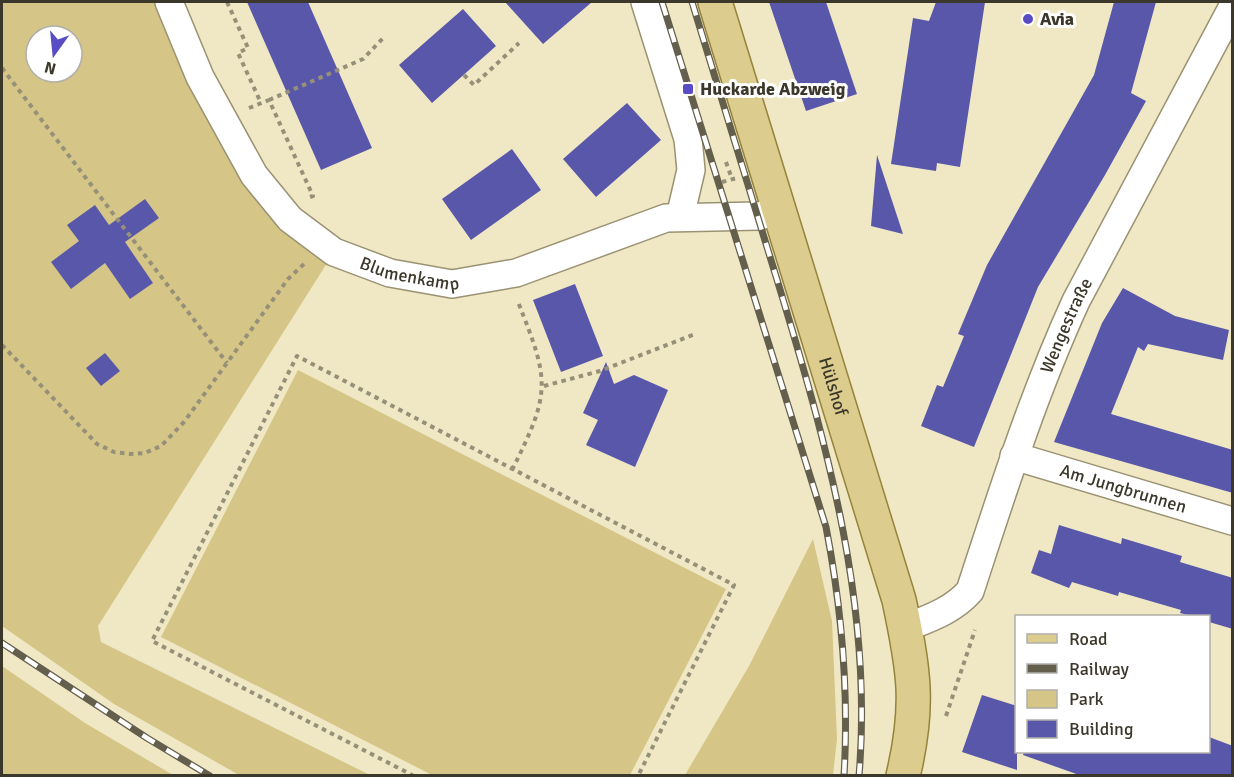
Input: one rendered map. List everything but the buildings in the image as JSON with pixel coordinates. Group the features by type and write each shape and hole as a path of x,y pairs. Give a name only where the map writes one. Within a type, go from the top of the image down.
{"main road":[{"name":"Hülshof","path":"715,2 871,501 905,628 913,668 915,698 914,725 903,776"}],"street":[{"name":"Blumenkamp","path":"169,2 221,120 261,184 290,219 334,252 390,273 452,284 507,275 654,222 680,217 759,216 781,211"},
{"path":"645,2 688,139 691,170 680,217"},
{"name":"Wengestraße","path":"905,628 942,614 960,602 970,591 1029,411 1076,301 1233,8"},
{"name":"Am Jungbrunnen","path":"1014,456 1233,521"}],"path":[{"path":"227,2 248,48 238,53 261,103"},
{"path":"221,120 363,59 384,37"},
{"path":"464,75 474,85 519,43"},
{"path":"2,68 227,363"},
{"path":"269,100 313,196 301,201"},
{"path":"726,162 732,179"},
{"path":"722,182 741,177"},
{"path":"2,345 97,444 114,452 145,453 161,446 184,422 288,279 323,244"},
{"path":"507,275 535,344 544,386 534,428 512,470"},
{"path":"544,386 600,370 695,334"},
{"path":"414,776 152,640 297,356 734,585 638,776"},
{"path":"943,725 975,630"}],"green space":[{"path":"2,2 169,2 221,120 334,252 98,626 101,642 370,775 239,775 114,704 2,626"},
{"path":"298,370 726,589 630,775 432,775 161,637"},
{"path":"813,539 832,621 837,739 833,775 685,775 749,666"},
{"path":"2,666 85,723 173,775 2,775"}],"railway":[{"path":"662,2 826,527 843,651 846,713 844,776"},
{"path":"692,2 782,296 831,473 853,593 859,653 862,714 859,776"},
{"path":"2,643 147,738 210,776"}],"place":[{"name":"Avia","path":"1028,19"},
{"name":"Huckarde Abzweig","path":"688,89"}]}
